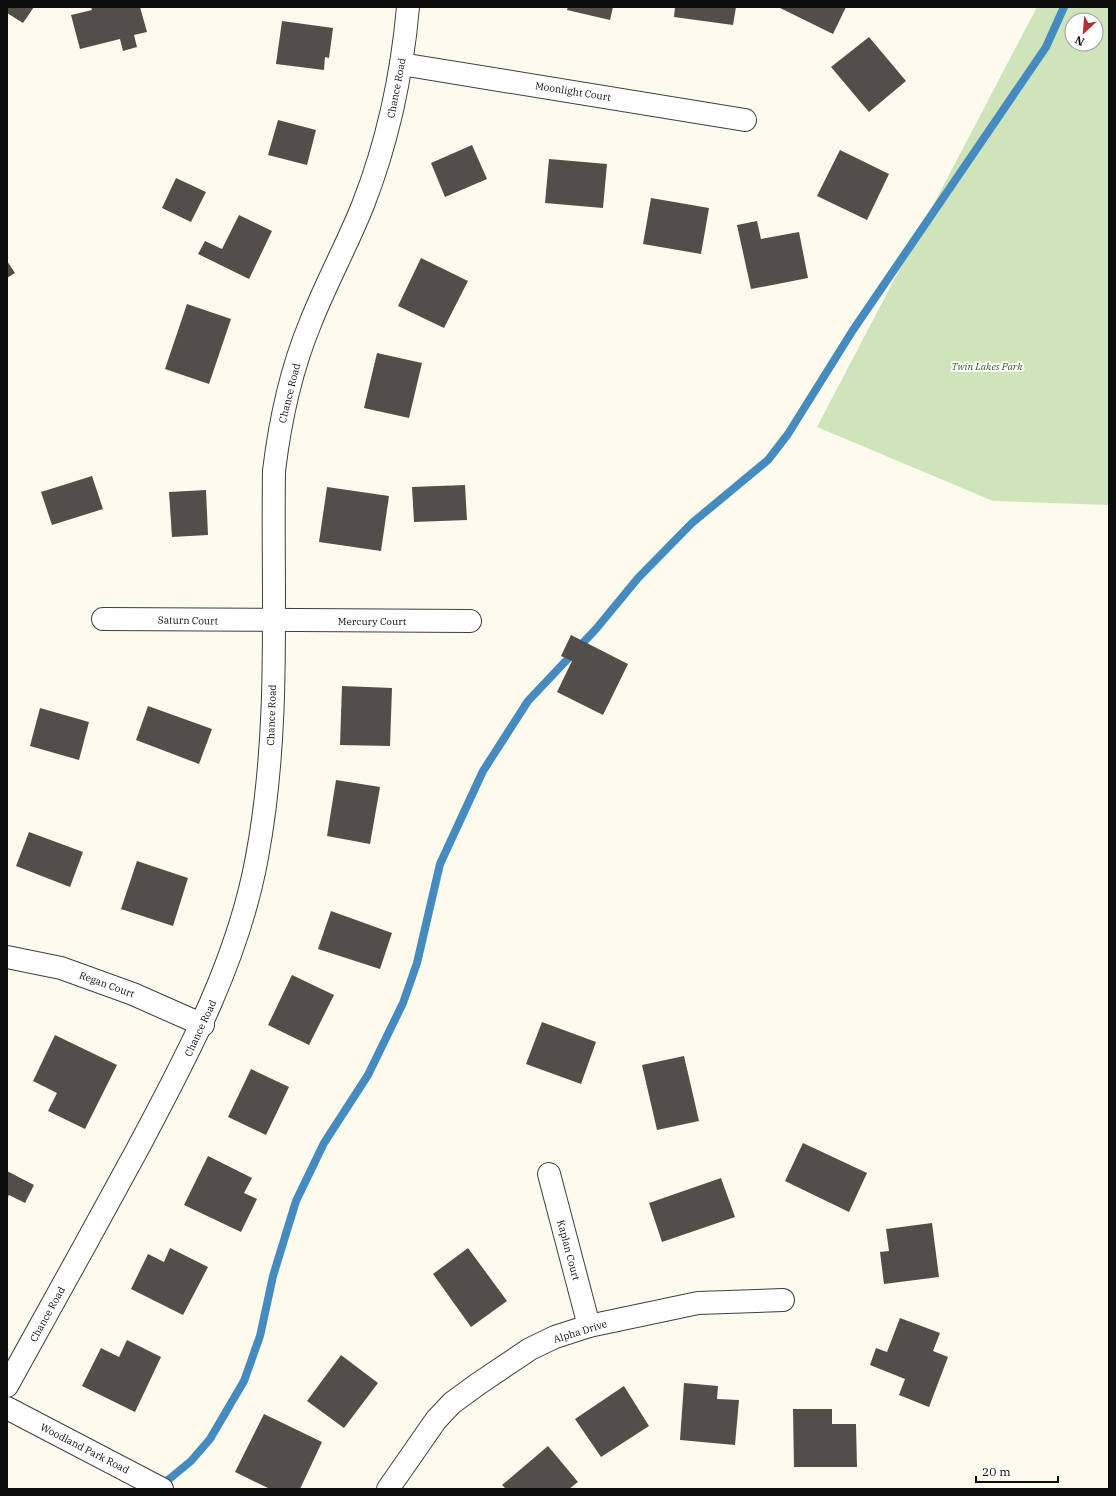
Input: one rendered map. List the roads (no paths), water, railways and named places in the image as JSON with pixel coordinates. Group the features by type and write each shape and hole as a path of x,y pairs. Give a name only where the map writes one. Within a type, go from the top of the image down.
{"street":[{"name":"Chance Road","path":"7,1386 82,1251 203,1025 225,970 239,927 258,856 272,730 274,470 278,437 292,379 310,323 363,204 388,128 401,64 408,7"},
{"name":"Moonlight Court","path":"401,64 745,120"},
{"name":"Saturn Court","path":"103,619 274,620"},
{"name":"Mercury Court","path":"274,620 470,621"},
{"name":"Regan Court","path":"7,958 62,968 133,994 203,1025"},
{"name":"Kaplan Court","path":"550,1174 589,1326"},
{"name":"Alpha Drive","path":"388,1489 436,1420 452,1403 530,1349 555,1337 589,1326 698,1303 783,1300"},
{"name":"Woodland Park Road","path":"7,1408 162,1489"}],"waterway":[{"path":"158,1483 168,1480 191,1461 210,1439 244,1381 260,1336 273,1276 296,1201 324,1143 368,1075 403,1003 417,963 440,864 483,771 528,701 596,629 638,578 692,523 768,460 788,434 853,330 1046,47 1064,7"}],"park label":[{"name":"Twin Lakes Park","path":"987,366"}]}
